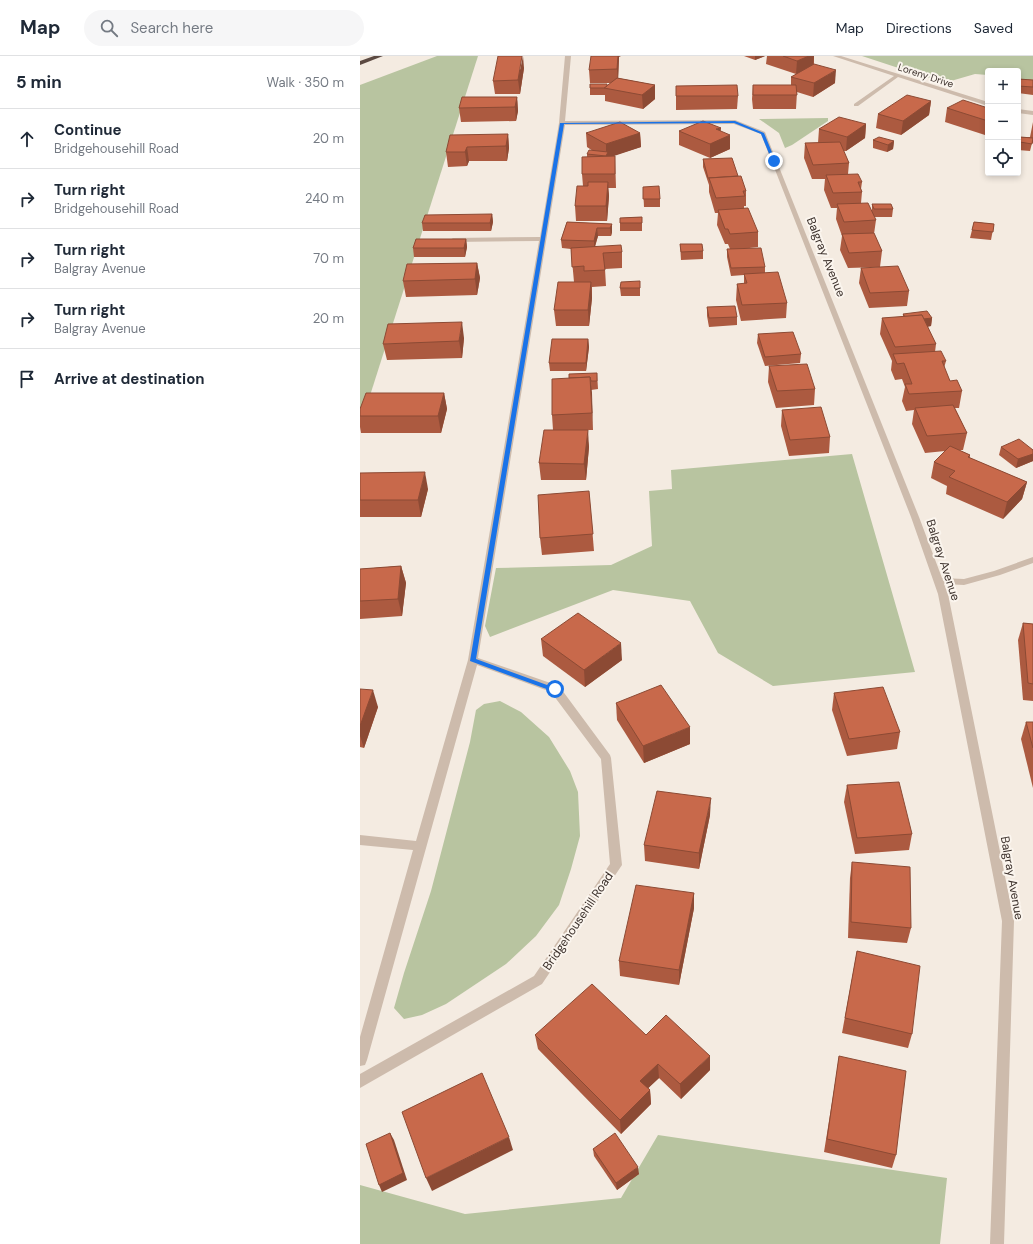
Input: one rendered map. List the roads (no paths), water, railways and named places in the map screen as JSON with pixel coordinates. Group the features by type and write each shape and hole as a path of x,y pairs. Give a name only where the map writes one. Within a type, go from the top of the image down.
{"highway":[{"path":"360,63 380,56"}],"street":[{"path":"360,1060 473,660 562,123 568,56"},
{"name":"Loreny Drive","path":"836,56 985,103"},
{"path":"856,105 897,76"},
{"path":"1021,111 1033,113"},
{"name":"Balgray Avenue","path":"562,123 735,122 763,133 915,517 943,594 1008,921 997,1244"},
{"path":"445,240 543,239"},
{"path":"938,581 964,582 997,573 1033,560"},
{"name":"Bridgehousehill Road","path":"360,1081 538,980 616,865 606,758 555,689 473,660"},
{"path":"360,840 420,846"}]}
